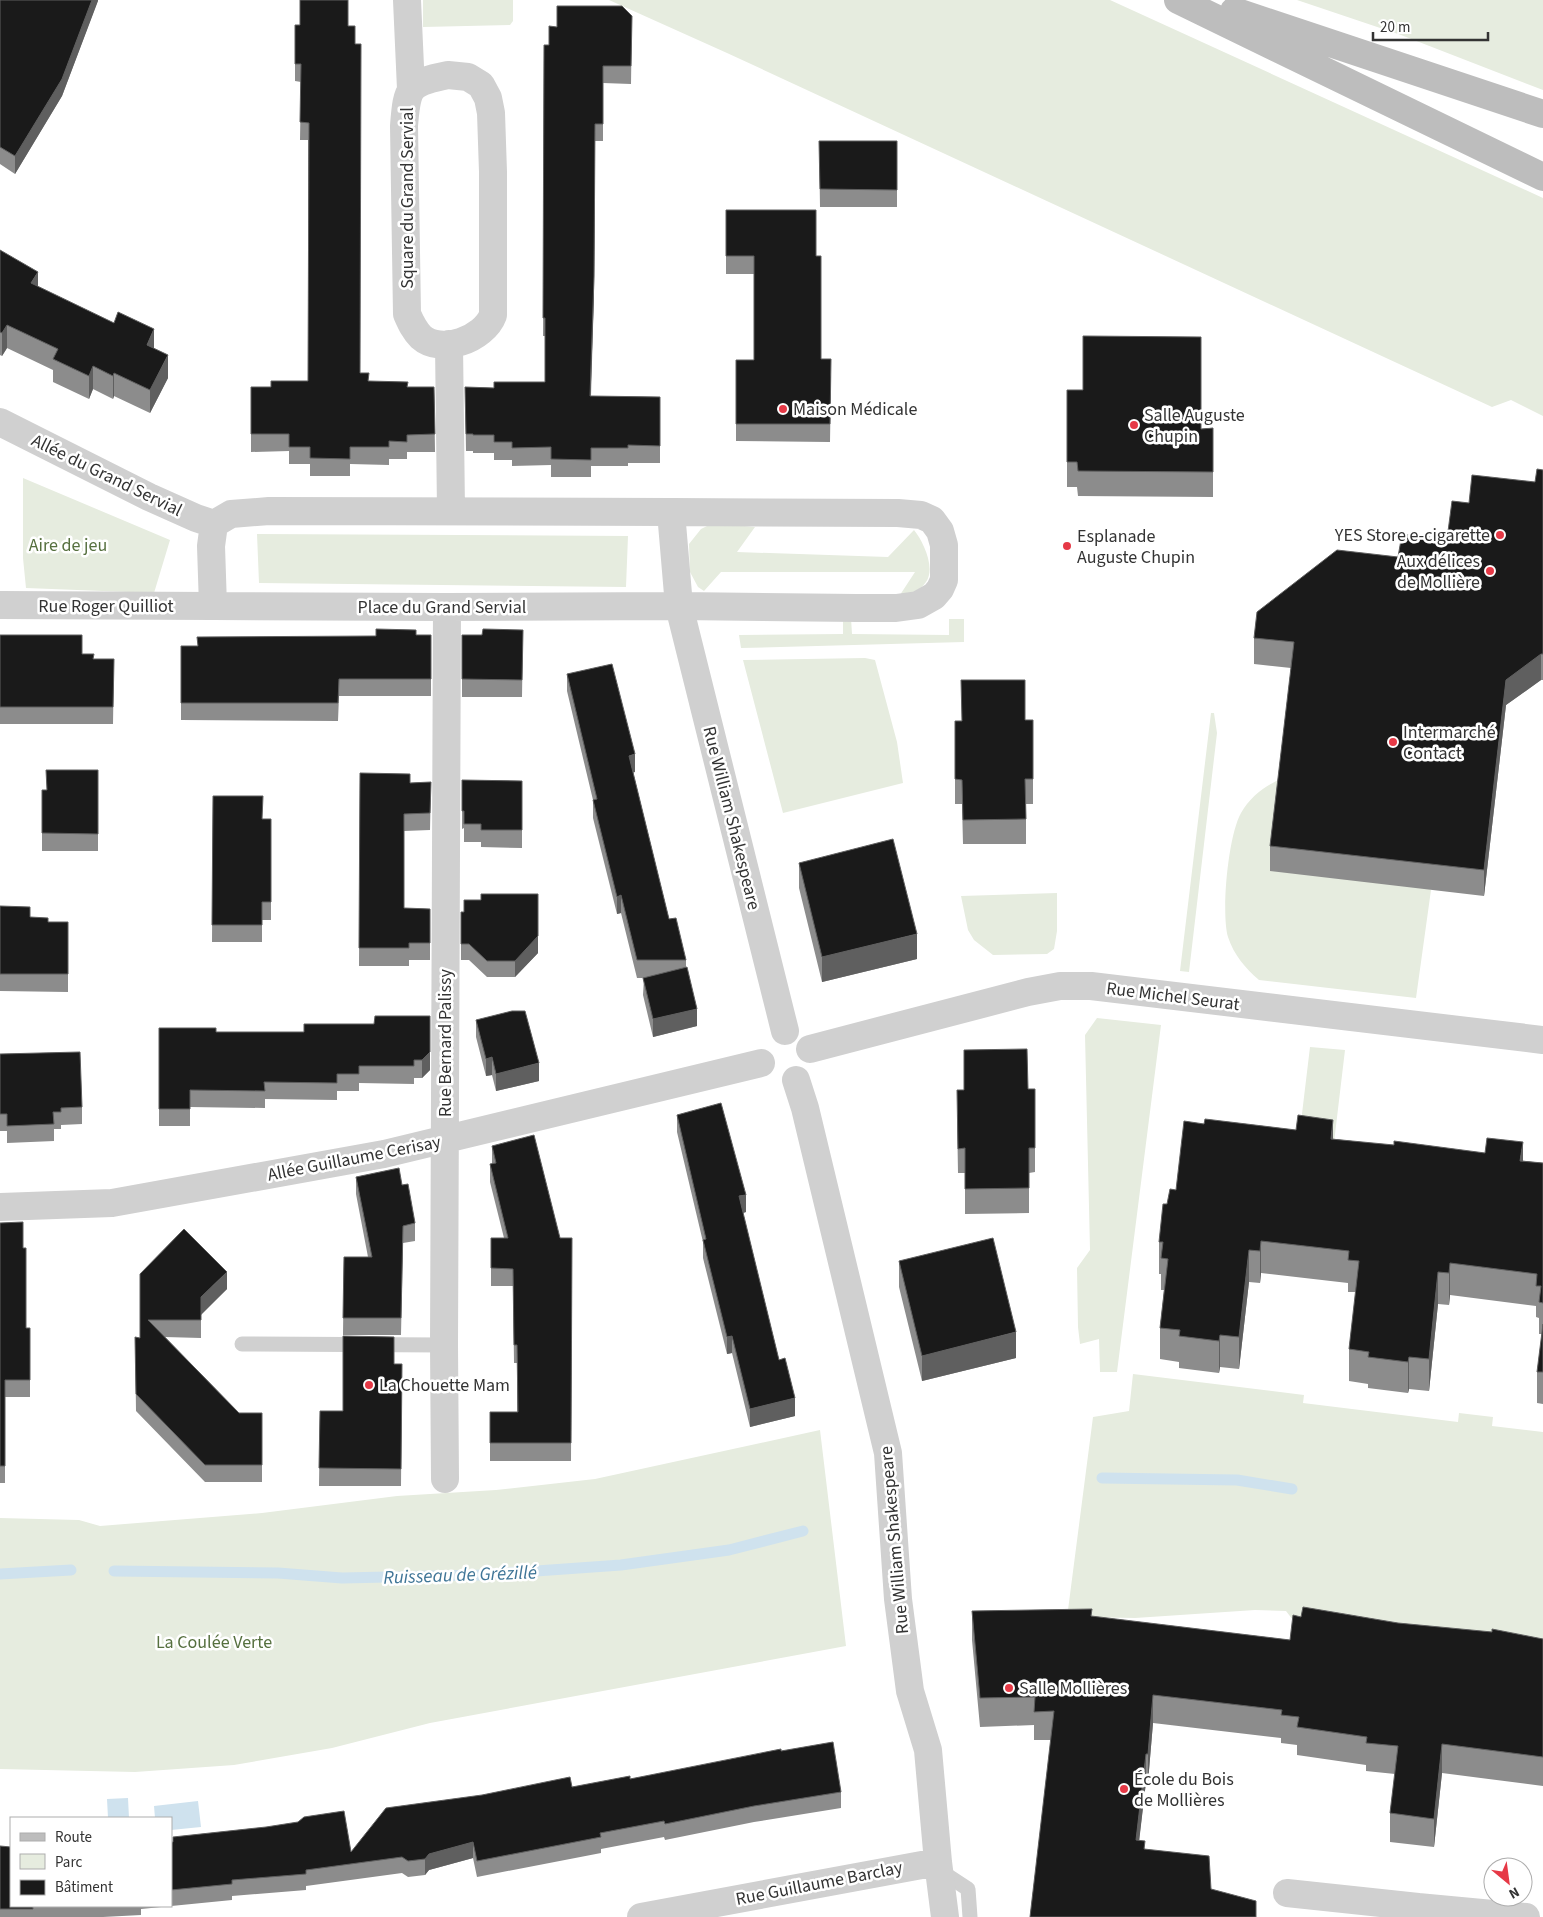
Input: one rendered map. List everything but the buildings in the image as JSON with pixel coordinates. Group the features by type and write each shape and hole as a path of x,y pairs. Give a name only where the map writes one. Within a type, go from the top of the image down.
{"main road":[{"path":"1178,0 1543,177"},
{"path":"1202,0 1543,114"}],"street":[{"path":"407,0 411,89"},
{"name":"Square du Grand Servial","path":"448,75 468,77 482,85 488,98 491,113 493,315 489,325 481,333 468,340 449,344 436,343 422,338 412,327 407,314 404,126 406,99 411,89 427,79 448,75"},
{"path":"449,344 451,511"},
{"name":"Allée du Grand Servial","path":"0,422 149,497 214,524"},
{"path":"213,606 211,546 214,524 231,514 269,511 451,511 898,513 921,515 932,520 940,532 944,545 944,580 934,596 918,605 896,608 679,606 671,512"},
{"name":"Rue Roger Quilliot","path":"0,605 213,606"},
{"name":"Place du Grand Servial","path":"213,606 679,606"},
{"name":"Rue William Shakespeare","path":"679,606 785,1031"},
{"name":"Rue Bernard Palissy","path":"445,1479 447,607"},
{"name":"Rue Michel Seurat","path":"810,1048 1028,992 1071,986 1091,986 1543,1040"},
{"path":"785,1031 795,1033 804,1039 810,1048 809,1066 804,1075 796,1080 781,1082 774,1079 768,1075 761,1063 760,1053 763,1045 776,1033 785,1031"},
{"name":"Allée Guillaume Cerisay","path":"0,1207 112,1203 384,1154 761,1063"},
{"name":"Rue William Shakespeare","path":"796,1080 805,1108 888,1453 898,1599 910,1691 928,1750 938,1866 945,1917"},
{"name":"Rue Guillaume Barclay","path":"641,1917 677,1914 938,1866"},
{"path":"1287,1893 1418,1912 1526,1917"}],"lane":[{"path":"242,1344 444,1345"},
{"path":"938,1866 968,1889 970,1917"}],"green space":[{"path":"423,0 513,0 513,21 510,25 423,27"},
{"path":"609,0 1110,0 1543,198 1543,416 1511,400 1492,407"},
{"path":"1297,0 1543,0 1543,90 1401,35"},
{"name":"Aire de jeu","path":"23,478 170,540 154,593 26,588 23,558"},
{"path":"713,523 755,527 737,552 888,557 914,530 927,555 930,570 929,576 920,588 898,598 915,572 721,572 704,591 698,587 690,572 689,544 701,529"},
{"path":"257,534 628,536 626,587 259,583"},
{"path":"851,618 852,634 949,635 949,619 964,619 964,642 741,648 739,635 843,634 843,619"},
{"path":"865,658 875,660 897,742 903,783 783,813 743,660"},
{"path":"1211,713 1214,713 1217,733 1189,972 1180,971"},
{"path":"1280,779 1431,890 1416,998 1259,980 1245,966 1230,944 1225,911 1229,856 1236,824 1241,813 1253,797"},
{"path":"1057,893 1057,931 1054,949 1047,954 993,955 974,940 968,930 961,896"},
{"path":"1097,1018 1161,1025 1117,1372 1100,1372 1099,1339 1080,1344 1078,1327 1077,1268 1090,1250 1085,1035"},
{"path":"1310,1047 1345,1050 1333,1151 1298,1147"},
{"path":"1133,1374 1304,1395 1303,1403 1458,1422 1459,1413 1493,1417 1492,1426 1543,1432 1543,1642 1296,1624 1286,1611 1255,1610 1135,1618 1080,1617 1068,1610 1093,1417 1129,1411"},
{"name":"La Coulée Verte","path":"820,1430 846,1646 430,1723 332,1748 234,1765 135,1772 0,1769 0,1518 79,1520 100,1526 262,1513 397,1496 496,1490 595,1479"}],"water":[{"path":"128,1798 129,1817 108,1817 107,1799"},
{"path":"198,1801 201,1827 172,1830 172,1817 155,1817 154,1806"}],"waterway":[{"name":"Ruisseau de Grézillé","path":"1102,1478 1237,1480 1292,1489"},
{"name":"Ruisseau de Grézillé","path":"114,1571 278,1573 342,1578 480,1575 621,1565 729,1550 803,1531"},
{"name":"Ruisseau de Grézillé","path":"0,1574 71,1570"}],"place":[{"name":"Maison Médicale","path":"783,409"},
{"name":"Salle Auguste Chupin","path":"1134,425"},
{"name":"YES Store e-cigarette","path":"1500,535"},
{"name":"Esplanade Auguste Chupin","path":"1067,546"},
{"name":"Aux délices de Mollière","path":"1490,571"},
{"name":"Intermarché Contact","path":"1393,742"},
{"name":"La Chouette Mam","path":"369,1385"},
{"name":"Salle Mollières","path":"1009,1688"},
{"name":"École du Bois de Mollières","path":"1124,1789"}]}
